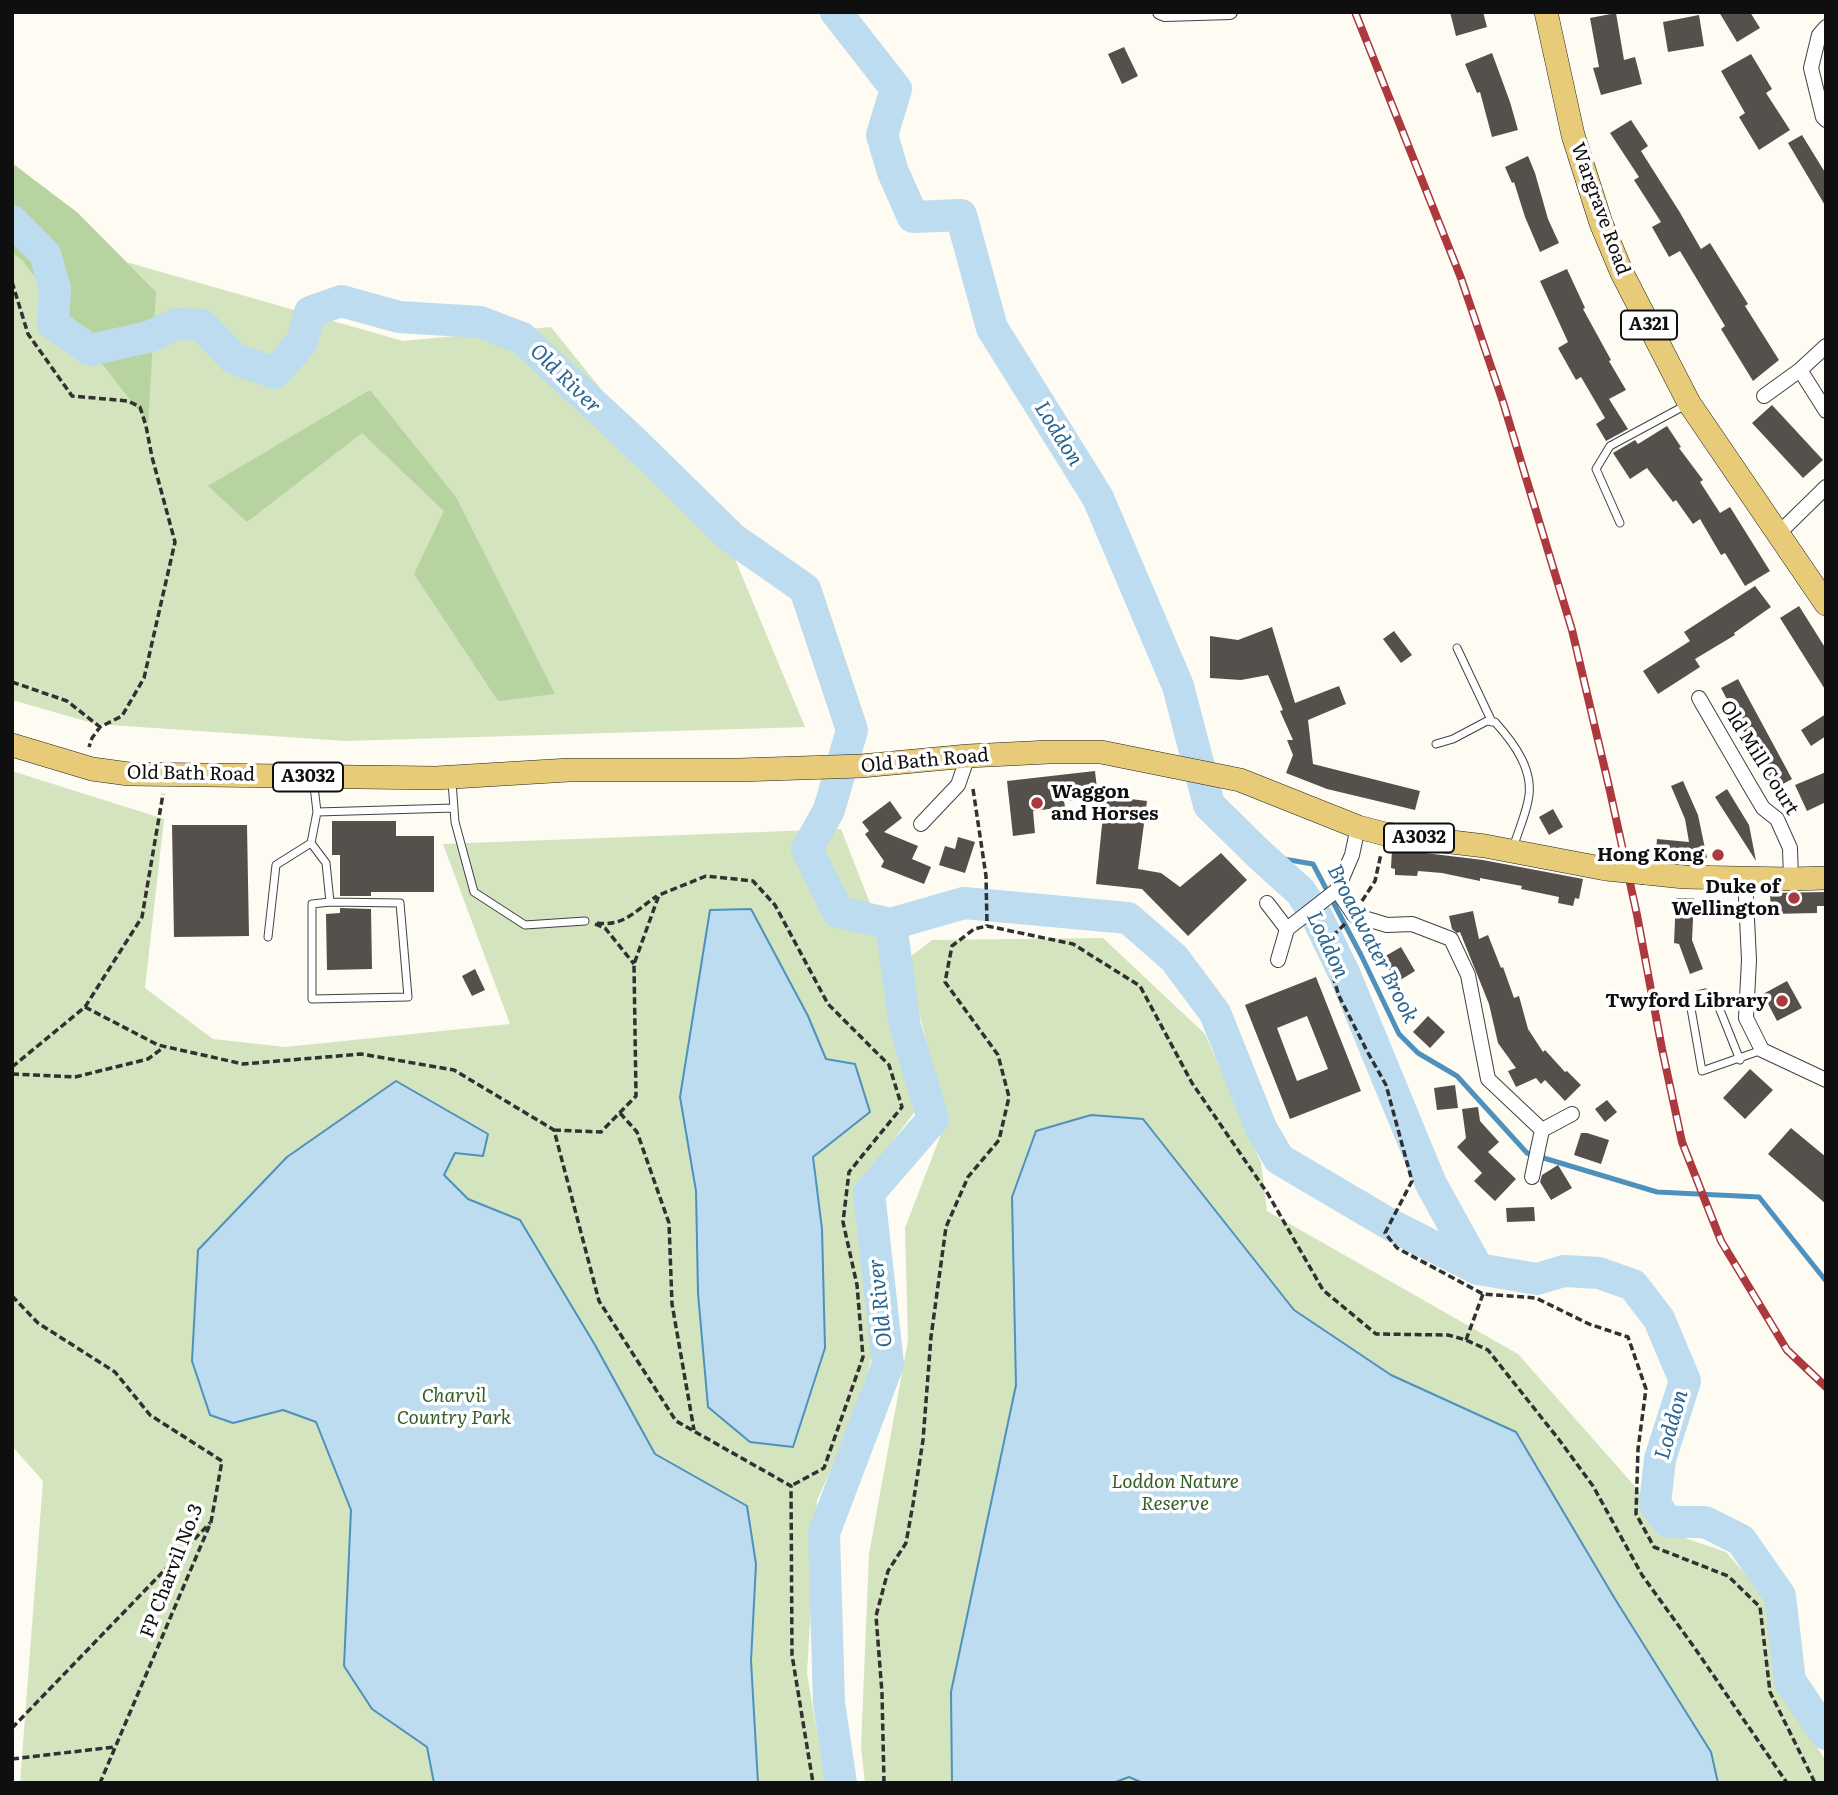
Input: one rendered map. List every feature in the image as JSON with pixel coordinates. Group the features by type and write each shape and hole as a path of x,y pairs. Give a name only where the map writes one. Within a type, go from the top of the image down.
{"main road":[{"name":"Wargrave Road","path":"1546,12 1573,135 1601,223 1622,273 1689,403 1826,604"},
{"name":"Old Bath Road","path":"12,745 93,769 129,774 313,777 452,777 569,770 739,770 861,766 968,756 1101,752 1240,780 1358,827 1385,834 1485,846 1606,869 1684,877 1826,878"}],"street":[{"path":"1160,12 1230,12"},
{"path":"1826,27 1819,35 1811,68 1826,120"},
{"path":"1764,396 1800,370 1826,346"},
{"path":"1800,370 1826,411"},
{"path":"1778,534 1826,487"},
{"name":"Old Mill Court","path":"1699,698 1763,808 1777,819 1790,848 1791,879"},
{"path":"921,824 958,785 968,756"},
{"path":"1278,960 1292,926 1334,892 1352,855 1358,827"},
{"path":"1745,877 1749,960 1746,1018 1762,1051 1826,1080"},
{"path":"1334,892 1354,915 1387,925 1412,924 1451,939 1468,975 1488,1079 1542,1130"},
{"path":"1267,903 1292,926"},
{"path":"1532,1177 1542,1130 1572,1114"}],"lane":[{"path":"1620,523 1596,469 1610,446 1689,403"},
{"path":"1457,648 1492,722"},
{"path":"1436,744 1453,739 1487,721 1495,722 1508,737 1526,767 1529,798 1512,852"},
{"path":"268,937 276,865 311,843 317,811 313,777"},
{"path":"452,777 455,822 474,892 525,925 585,920"},
{"path":"317,811 454,808"},
{"path":"311,843 326,863 330,902"},
{"path":"330,902 400,903 408,997 312,999 312,904 330,902"},
{"path":"1740,1060 1714,995 1706,993 1689,998 1702,1071 1740,1060 1762,1051"}],"path":[{"path":"12,282 28,334 72,396 128,401 140,407 175,542 144,678 122,716 100,727 92,738 86,755 93,769"},
{"path":"12,681 67,701 100,727"},
{"path":"968,756 986,876 987,926"},
{"path":"12,1068 85,1007 142,917 165,781 163,775"},
{"path":"1361,904 1375,881 1385,834"},
{"path":"585,920 607,924 623,922 659,895 706,876 753,881 775,905 828,1004 889,1065 902,1107 849,1172 843,1222 857,1285 863,1357 824,1468 790,1486"},
{"path":"85,1007 158,1045 243,1064 361,1054 454,1070 554,1130 601,1132 636,1096 634,964 659,895"},
{"path":"585,920 605,928 634,964"},
{"path":"1346,923 1323,945 1339,996 1387,1085 1412,1181 1385,1233 1397,1248 1483,1294 1536,1298 1589,1324 1628,1337 1646,1389 1638,1449 1636,1514 1654,1547 1728,1576 1760,1607 1770,1692 1815,1783"},
{"path":"884,1783 883,1693 876,1616 888,1571 906,1543 911,1517 923,1440 931,1337 946,1227 968,1177 999,1140 1009,1097 998,1055 945,982 952,946 974,929 987,926 1073,944 1140,986 1192,1083 1268,1194 1323,1290 1376,1334 1448,1335 1488,1350 1593,1486 1642,1574 1787,1783"},
{"path":"12,1074 75,1077 148,1059 164,1046"},
{"path":"620,1114 637,1132 669,1223 673,1304 694,1431"},
{"path":"554,1130 599,1301 676,1421 790,1486"},
{"path":"1466,1340 1483,1294"},
{"name":"FP Charvil No.3","path":"12,1296 38,1323 115,1372 149,1415 222,1461 211,1521 100,1783"},
{"path":"790,1486 792,1654 813,1783"},
{"path":"12,1728 211,1521"},
{"path":"12,1759 115,1747"}],"green space":[{"path":"12,163 78,213 156,292 148,423 22,260 12,253"},
{"path":"12,187 105,256 403,341 551,327 732,552 805,727 346,741 96,724 12,700"},
{"path":"370,390 456,497 555,694 498,701 414,574 444,511 362,433 247,522 208,486"},
{"name":"Charvil Country Park","path":"12,771 164,819 145,988 213,1039 285,1047 510,1024 443,844 841,829 882,934 889,1024 919,1106 858,1187 875,1345 856,1416 817,1500 807,1674 826,1783 20,1783 43,1481 12,1446"},
{"name":"Loddon Nature Reserve","path":"1103,938 1205,1034 1261,1163 1267,1211 1518,1354 1646,1499 1667,1532 1726,1552 1769,1601 1780,1690 1826,1761 1826,1783 865,1783 861,1747 869,1554 908,1340 905,1228 948,1116 906,960 932,940"}],"water":[{"path":"751,909 808,1016 826,1059 855,1064 870,1112 813,1157 822,1229 825,1348 793,1447 750,1442 708,1407 698,1293 696,1191 680,1097 710,910"},
{"name":"Charvil Country Park","path":"396,1081 488,1134 483,1156 455,1153 444,1175 468,1199 520,1220 595,1345 655,1454 747,1506 756,1564 751,1661 758,1783 434,1783 427,1747 372,1709 344,1666 351,1510 316,1422 283,1410 233,1423 210,1415 192,1361 198,1250 287,1157"},
{"name":"Loddon Nature Reserve","path":"1091,1115 1143,1119 1294,1310 1391,1375 1516,1432 1615,1599 1711,1752 1718,1783 1143,1783 1129,1777 1113,1783 952,1783 951,1692 1016,1385 1012,1197 1036,1131"}],"building":[{"path":"1450,12 1483,12 1487,27 1456,36"},
{"path":"1719,12 1750,12 1760,28 1737,42"},
{"path":"1616,13 1624,60 1635,57 1642,84 1601,95 1593,68 1599,67 1590,18"},
{"path":"1699,15 1704,46 1668,52 1663,22"},
{"path":"1124,47 1138,76 1122,84 1108,54"},
{"path":"1492,53 1518,130 1492,137 1480,92 1477,93 1465,64"},
{"path":"1751,54 1772,89 1766,93 1790,130 1759,150 1739,117 1745,113 1721,71"},
{"path":"1631,120 1648,146 1641,151 1701,249 1710,243 1779,360 1753,381 1721,329 1725,326 1680,251 1669,257 1652,227 1661,222 1634,180 1639,177 1610,133"},
{"path":"1802,135 1826,174 1826,207 1788,143"},
{"path":"1528,156 1548,219 1559,243 1540,252 1514,182 1512,183 1505,167"},
{"path":"1567,269 1585,308 1583,309 1626,390 1609,399 1628,429 1606,441 1596,424 1605,418 1581,377 1576,380 1558,348 1568,342 1540,281"},
{"path":"1772,405 1823,460 1803,478 1752,423"},
{"path":"1667,426 1681,447 1679,448 1703,480 1700,482 1720,513 1730,507 1770,571 1745,586 1725,553 1721,555 1700,519 1693,524 1647,468 1630,479 1613,453 1635,440 1638,444"},
{"path":"1755,586 1771,607 1734,633 1735,635 1695,659 1700,667 1658,694 1643,671 1690,641 1684,632"},
{"path":"1799,606 1826,649 1826,691 1780,618"},
{"path":"1272,627 1295,703 1339,686 1346,704 1308,720 1313,764 1420,791 1415,810 1327,789 1286,773 1293,755 1287,740 1293,740 1268,675 1241,680 1210,678 1210,636 1238,640"},
{"path":"1394,631 1412,655 1401,663 1383,639"},
{"path":"1738,679 1792,779 1774,789 1721,688"},
{"path":"1826,714 1826,736 1811,746 1801,730"},
{"name":"Waggon and Horses","path":"1095,771 1098,798 1064,801 1065,807 1033,811 1035,833 1013,836 1007,781"},
{"path":"1826,772 1826,802 1807,811 1795,785"},
{"path":"1683,781 1698,815 1707,858 1656,851 1657,839 1689,842 1685,819 1671,786"},
{"path":"1727,789 1749,825 1756,861 1715,797"},
{"path":"1105,796 1147,801 1138,869 1161,873 1180,887 1221,853 1247,880 1188,936 1142,889 1096,884"},
{"path":"890,801 902,818 884,832 918,846 912,859 931,867 924,884 881,867 884,861 865,834 869,831 862,822"},
{"path":"1553,809 1563,827 1549,835 1539,817"},
{"path":"332,821 396,821 396,836 434,836 434,892 371,892 371,896 340,896 340,855 332,855"},
{"path":"172,825 247,825 249,936 174,937"},
{"path":"958,837 975,842 965,873 939,865 945,846 955,849"},
{"path":"1392,849 1483,860 1583,879 1579,899 1575,898 1573,906 1558,903 1559,897 1521,889 1522,886 1442,873 1418,871 1417,876 1395,875 1395,869 1391,868"},
{"name":"Duke of Wellington","path":"1826,892 1826,906 1817,906 1817,913 1771,914 1770,893"},
{"path":"1676,898 1694,898 1692,940 1703,969 1690,974 1679,944 1674,943"},
{"path":"340,908 371,909 372,969 327,970 326,914 340,913"},
{"path":"1473,911 1479,939 1488,935 1514,998 1519,996 1528,1029 1543,1052 1545,1050 1581,1085 1565,1101 1545,1080 1541,1084 1536,1078 1516,1087 1508,1071 1516,1068 1498,1043 1489,1004 1460,932 1452,929 1449,916"},
{"path":"1401,947 1415,971 1397,982 1382,958"},
{"path":"475,969 485,990 472,996 462,976"},
{"path":"1316,977 1361,1091 1290,1119 1245,1005","holes":["1307,1016 1328,1069 1297,1081 1277,1028"]},
{"name":"Twyford Library","path":"1787,981 1802,1008 1777,1021 1763,994"},
{"path":"1428,1016 1445,1032 1430,1048 1413,1032"},
{"path":"1750,1069 1773,1090 1745,1119 1723,1098"},
{"path":"1455,1085 1458,1108 1437,1110 1434,1088"},
{"path":"1607,1100 1617,1112 1605,1122 1595,1109"},
{"path":"1478,1107 1480,1121 1499,1142 1488,1152 1516,1179 1495,1201 1474,1181 1482,1173 1457,1147 1466,1138 1462,1109"},
{"path":"1791,1128 1826,1157 1826,1204 1768,1154"},
{"path":"1581,1133 1609,1140 1601,1164 1574,1155"},
{"path":"1558,1165 1572,1188 1551,1200 1540,1182 1542,1175"},
{"path":"1534,1207 1535,1221 1507,1222 1506,1208"}],"waterway":[{"name":"Loddon","path":"836,12 896,89 882,135 893,172 913,217 961,215 992,328 1098,498 1178,686 1209,805 1301,892 1318,919 1345,975 1431,1184 1478,1269"},
{"name":"Old River","path":"12,221 45,254 55,289 53,324 90,350 148,337 177,324 202,325 233,358 275,373 302,342 310,312 341,301 399,317 480,322 522,338 629,437 732,538 805,589 852,730 829,810 807,849 838,912 891,924 964,903 1128,918 1174,958 1215,1013 1261,1128 1279,1159 1391,1225 1478,1269 1537,1279 1564,1271 1599,1273 1633,1285 1659,1319 1685,1381 1660,1459 1655,1504 1668,1522 1705,1522 1741,1540 1780,1596 1790,1681 1826,1734"},
{"name":"Broadwater Brook","path":"1260,855 1313,864 1399,1034 1418,1053 1457,1076 1527,1153 1657,1192 1759,1197 1826,1281"},
{"name":"Old River","path":"841,1783 829,1703 824,1533 888,1364 869,1193 933,1119 905,1026 891,924"}],"railway":[{"path":"1355,12 1461,278 1503,402 1572,630 1637,915 1682,1142 1721,1241 1787,1350 1826,1387"}],"place":[{"name":"Waggon and Horses","path":"1037,803"},
{"name":"Hong Kong","path":"1718,855"},
{"name":"Duke of Wellington","path":"1794,898"},
{"name":"Twyford Library","path":"1782,1001"}]}
